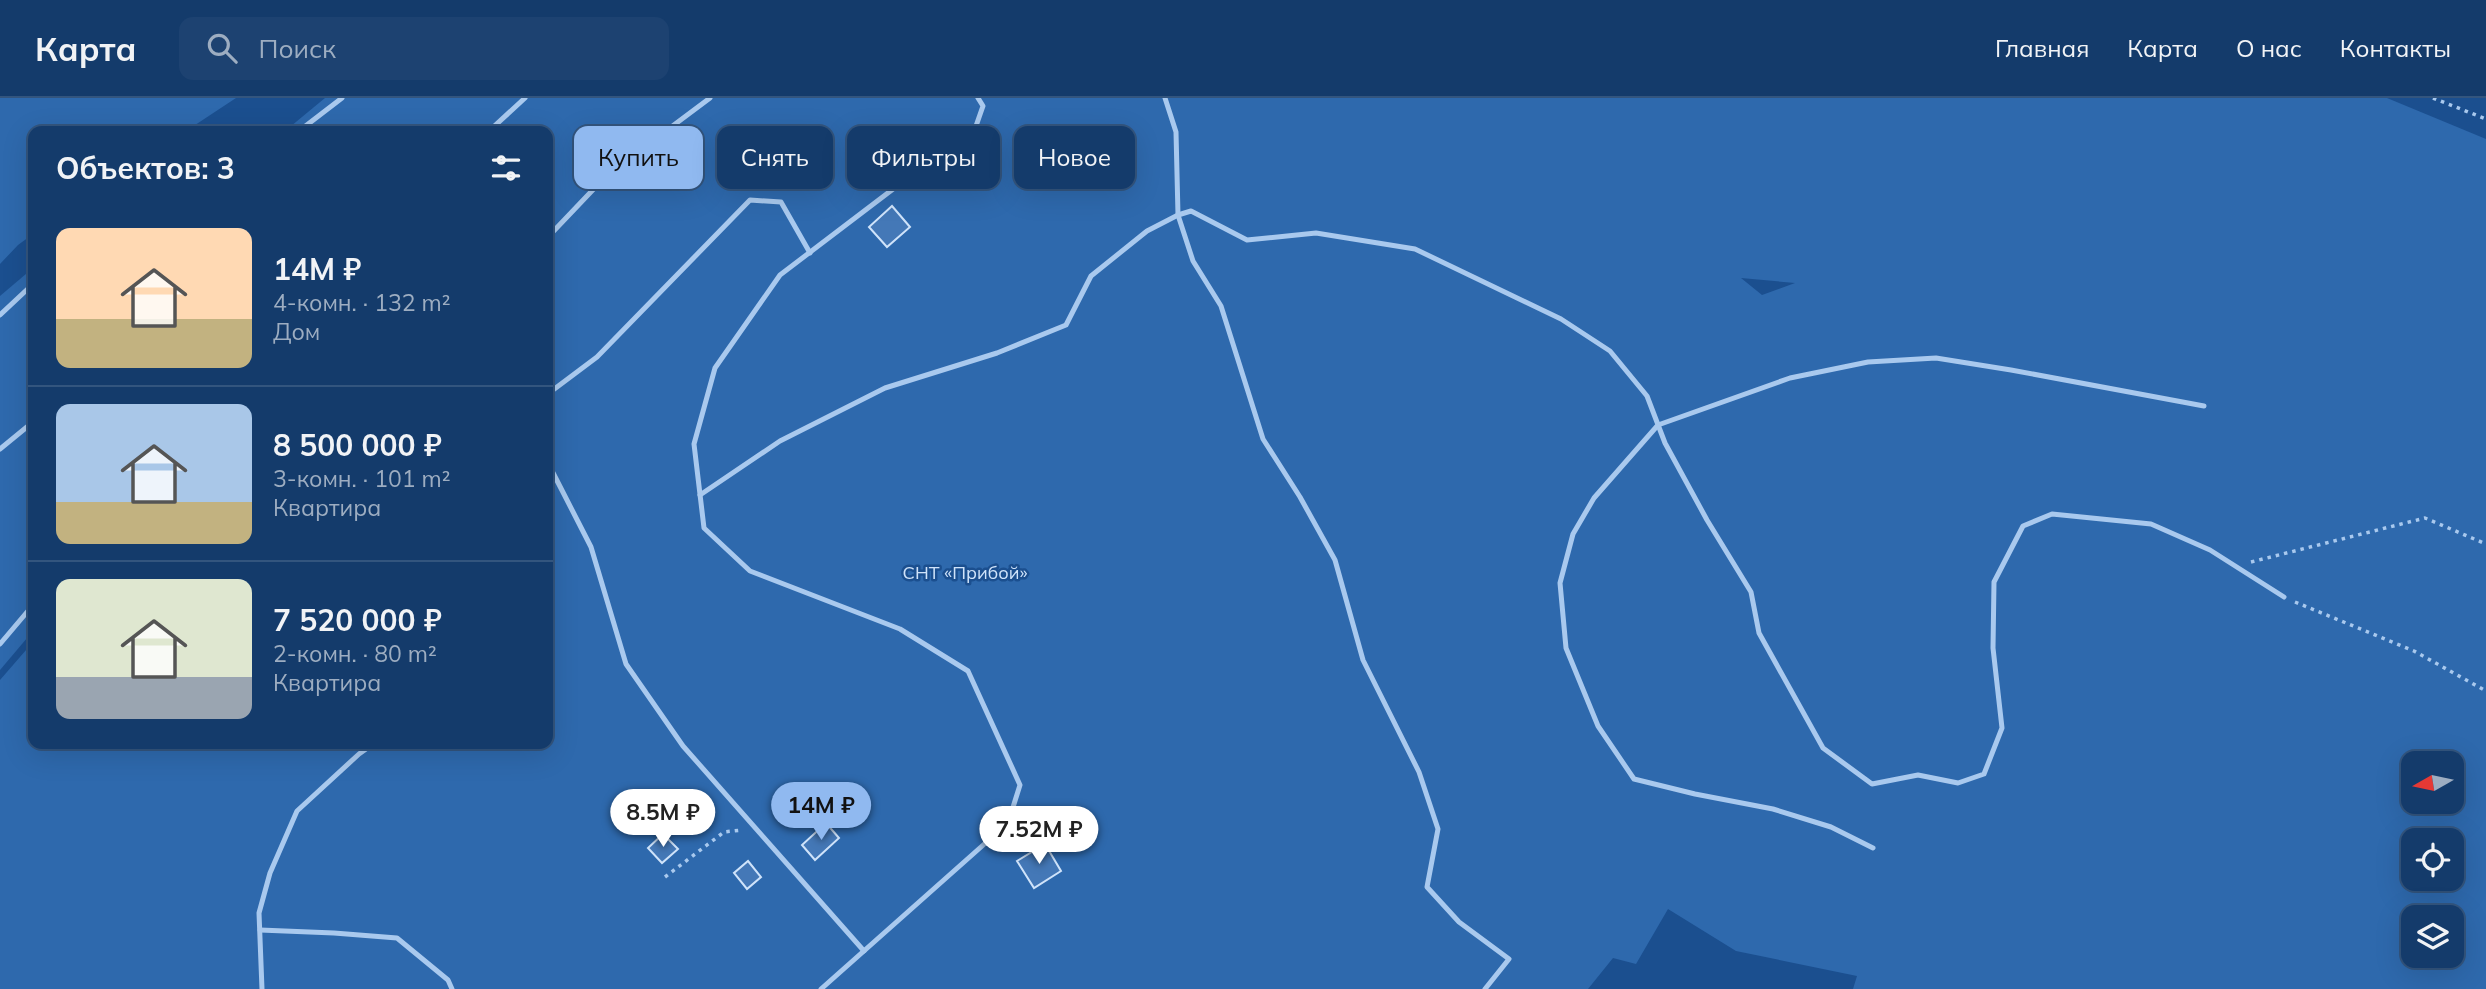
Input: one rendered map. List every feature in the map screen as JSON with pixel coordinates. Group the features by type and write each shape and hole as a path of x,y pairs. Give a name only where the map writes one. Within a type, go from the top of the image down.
{"lane":[{"path":"306,126 342,98"},
{"path":"494,126 525,98"},
{"path":"553,232 607,175 710,98"},
{"path":"821,989 1008,824 1020,785 968,671 900,629 750,571 704,528 694,444 715,368 780,275 976,126 984,106 978,98"},
{"path":"1165,98 1176,132 1178,215 1193,261 1222,306 1263,439 1300,497 1335,560 1363,660 1419,772 1438,829 1427,887 1459,922 1509,958 1485,989"},
{"path":"553,390 597,357 750,200 781,202 810,253"},
{"path":"700,495 780,441 886,388 997,353 1066,325 1091,275 1147,231 1191,211 1247,240 1316,233 1415,249 1561,318 1610,351 1647,396 1665,443 1707,520 1751,592 1759,633 1823,748 1872,784 1918,775 1958,783 1984,774 2001,728 1993,648 1994,582 2023,526 2052,514 2151,524 2210,550 2284,597"},
{"path":"0,315 28,289"},
{"path":"1873,848 1830,827 1773,809 1634,779 1598,726 1566,648 1560,583 1573,534 1594,498 1658,425 1790,378 1868,362 1936,358 2204,406"},
{"path":"0,449 28,426"},
{"path":"553,473 591,547 626,664 683,746 864,951"},
{"path":"0,644 28,611"},
{"path":"262,989 259,913 270,873 297,811 366,749"},
{"path":"260,930 397,938 448,980 452,989"}],"path":[{"path":"2433,98 2486,119"},
{"path":"2235,566 2425,518 2486,544"},
{"path":"2284,597 2414,651 2486,691"},
{"path":"665,877 724,832 757,829"}],"green space":[{"path":"0,98 236,98 194,126 28,126 28,238 0,264"},
{"name":"СНТ «Прибой»","path":"325,98 2387,98 2486,139 2486,989 1853,989 1857,976 1736,951 1668,909 1636,964 1613,958 1588,989 0,989 0,680 28,648 28,749 553,749 553,126 291,126","holes":["1741,278 1795,283 1762,295"]},
{"path":"28,272 28,637 0,670 0,296"}],"building":[{"path":"892,206 910,227 887,247 869,227"},
{"path":"826,823 839,838 815,860 802,845"},
{"path":"663,834 678,849 662,863 648,848"},
{"path":"1045,844 1061,871 1034,888 1017,861"},
{"path":"748,861 761,877 747,889 734,873"}]}
